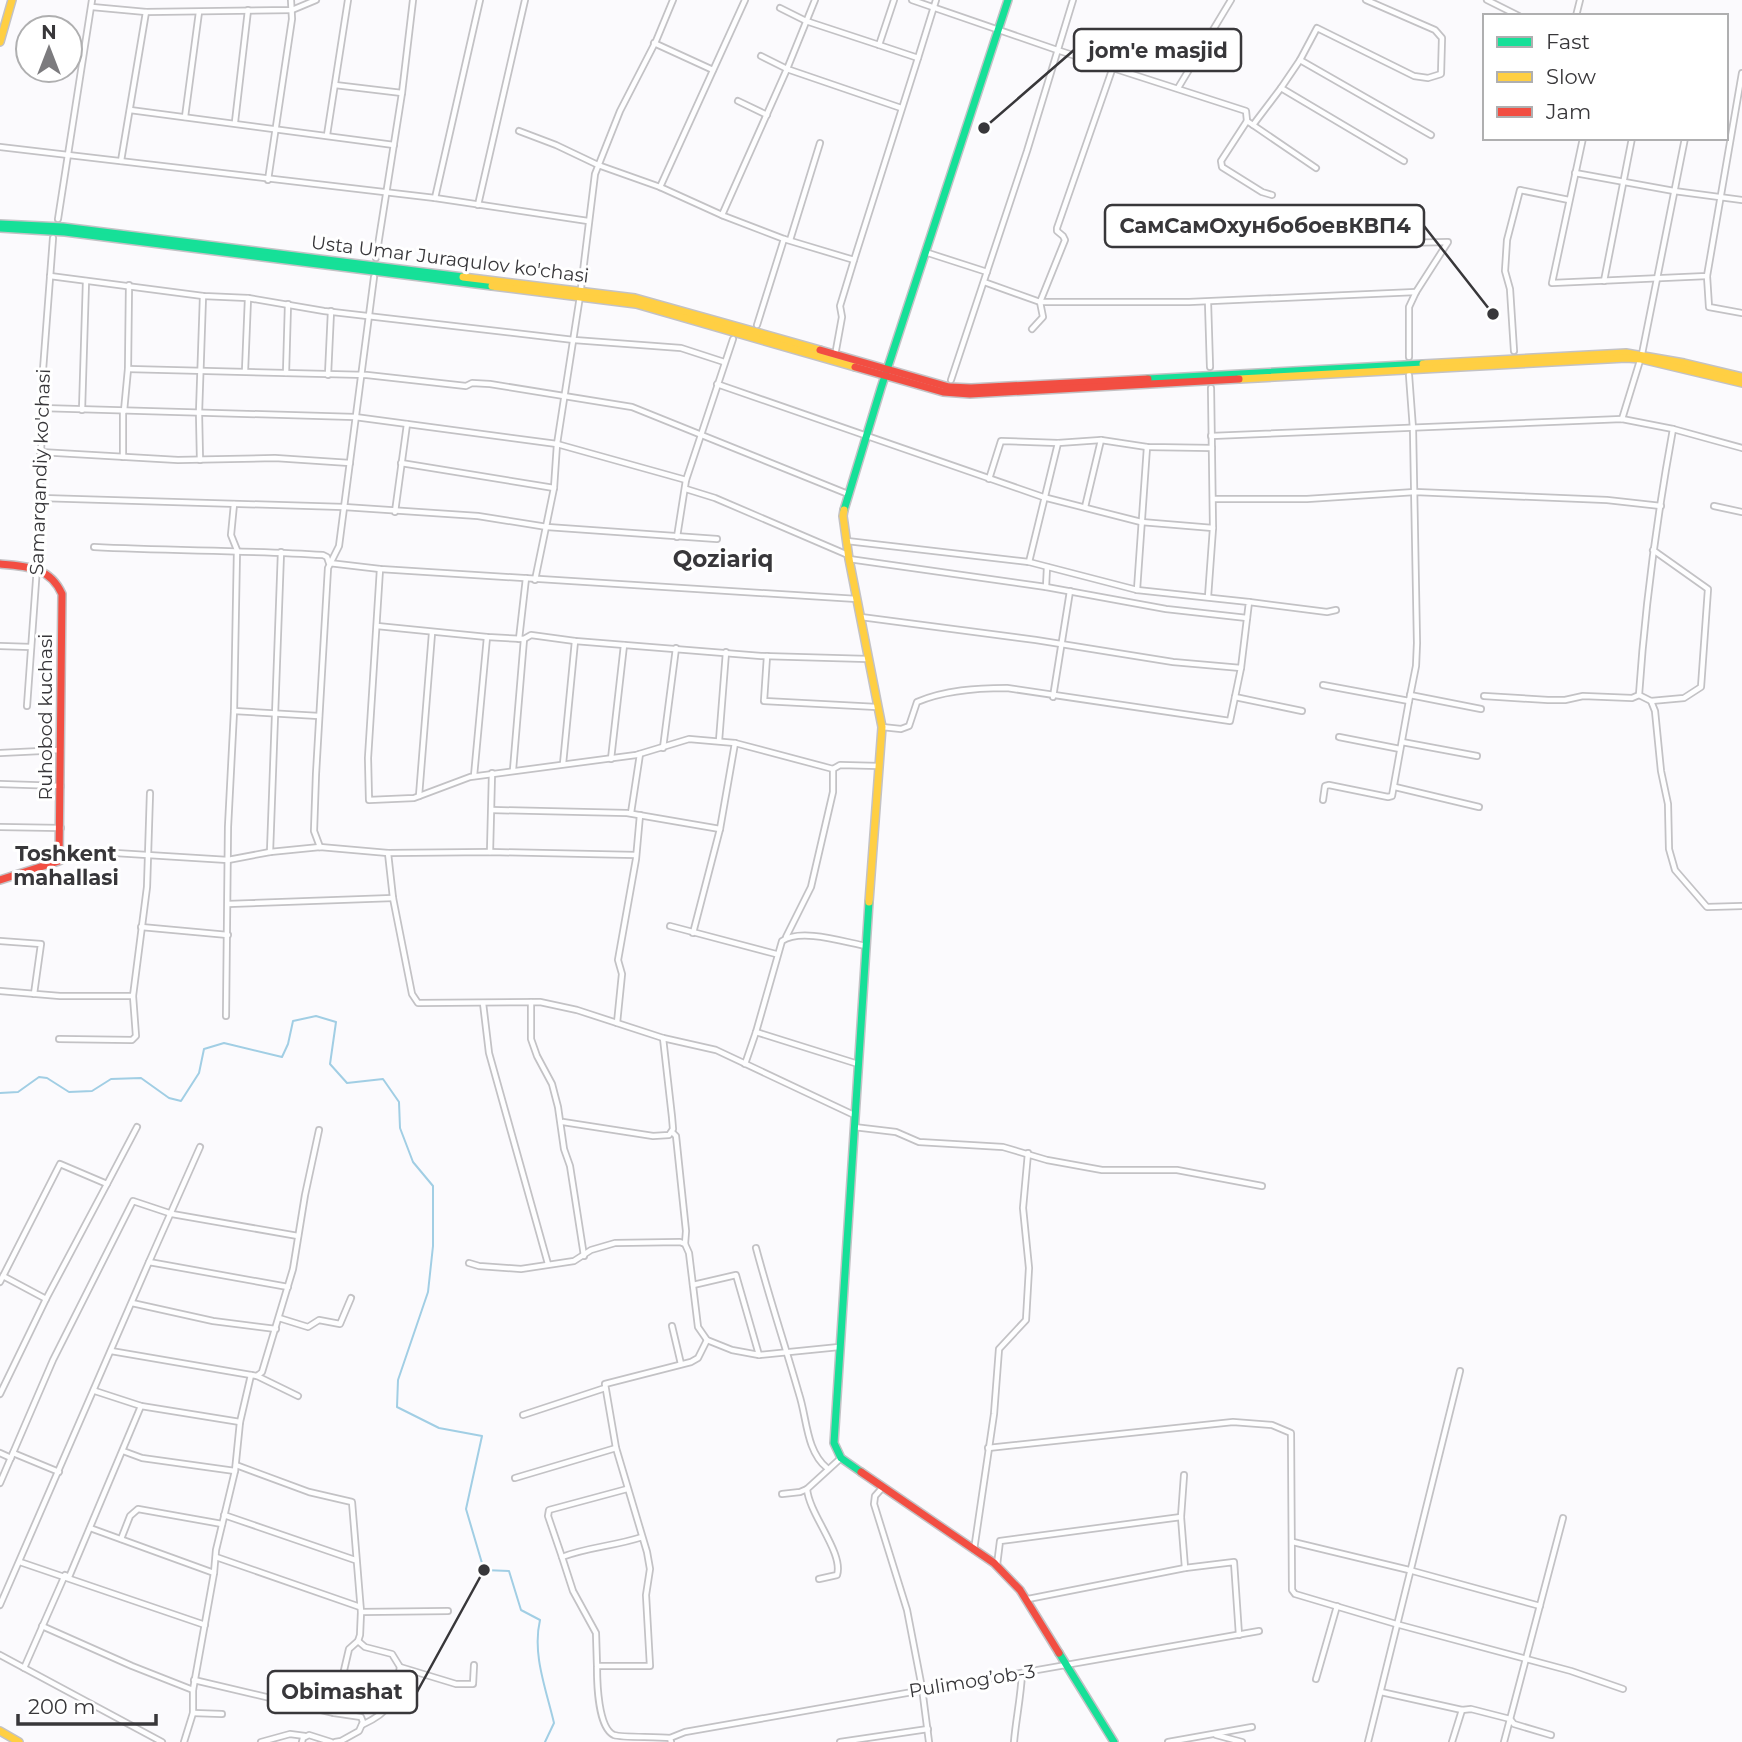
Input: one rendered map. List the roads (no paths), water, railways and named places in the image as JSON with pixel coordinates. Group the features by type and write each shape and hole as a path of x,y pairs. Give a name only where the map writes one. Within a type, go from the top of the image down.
{"main road":[{"path":"1,38 12,0"},
{"path":"1007,0 886,373 843,516 882,727 834,1443 841,1458 997,1566 1028,1599 1114,1742"},
{"name":"Usta Umar Juraqulov ko'chasi","path":"0,226 379,273 581,294 636,304 886,373 943,392 970,394 1642,356"},
{"path":"1642,356 1742,377"},
{"path":"1642,356 1742,383"},
{"path":"0,564 35,567"},
{"name":"Ruhobod kuchasi","path":"35,567 52,575 62,594 59,861"},
{"path":"0,880 59,861"},
{"path":"0,1731 9,1739 19,1742"}],"street":[{"path":"58,219 92,0"},
{"path":"239,0 240,9"},
{"path":"268,180 292,10 291,0"},
{"path":"92,7 146,12 292,10 316,0"},
{"path":"327,135 348,0"},
{"path":"376,258 402,93 413,0"},
{"path":"435,198 480,0"},
{"path":"478,205 525,0"},
{"path":"535,580 554,488 557,444 581,294 595,174 620,111 673,0"},
{"path":"660,187 745,0"},
{"path":"722,215 815,0"},
{"path":"879,45 894,0"},
{"path":"912,0 1246,111 1247,121 1220,161 1222,167 1262,192 1272,195"},
{"path":"836,350 842,317 840,306 936,0"},
{"path":"951,380 1073,0"},
{"path":"1178,88 1231,0"},
{"path":"1252,125 1300,60 1317,28 1414,76 1428,78 1441,74 1442,38 1434,30 1366,0"},
{"path":"1487,0 1515,14"},
{"path":"780,8 806,21 918,58"},
{"path":"235,122 248,10"},
{"path":"121,161 146,12"},
{"path":"186,117 199,12"},
{"path":"654,43 713,69"},
{"path":"761,56 787,69 901,108"},
{"path":"1300,60 1431,135"},
{"path":"1032,329 1044,317 1040,302 1065,240 1057,228 1113,67"},
{"path":"1742,73 1707,276 1709,307 1742,313"},
{"path":"335,85 402,93"},
{"path":"1281,88 1404,161"},
{"path":"738,101 767,115"},
{"path":"130,110 394,145"},
{"path":"1247,121 1316,168"},
{"path":"519,131 556,145 598,166 660,187 722,215 854,260"},
{"path":"1583,140 1552,283 1707,276"},
{"path":"1604,281 1632,140"},
{"path":"1622,419 1642,356 1685,140"},
{"path":"757,325 820,143"},
{"path":"0,147 435,198 588,221"},
{"path":"1575,173 1742,200"},
{"path":"1514,351 1510,289 1505,271 1507,240 1520,190 1569,200"},
{"name":"Samarqandiy ko'chasi","path":"27,706 41,498 41,408 53,238"},
{"path":"1349,244 1448,242 1409,307 1409,357"},
{"path":"925,252 987,272"},
{"path":"50,276 203,296 248,298 331,311 574,340 681,348 724,362"},
{"path":"320,846 314,831 329,563 339,546 374,278"},
{"path":"82,410 86,281"},
{"path":"984,282 1040,302 1208,301 1416,292"},
{"path":"122,457 128,369 129,285"},
{"path":"200,460 203,296"},
{"path":"244,371 248,298"},
{"path":"1208,301 1210,367"},
{"path":"286,373 288,304"},
{"path":"328,375 331,311"},
{"path":"677,537 686,480 733,339"},
{"path":"128,369 362,375 466,386 472,383 489,384 632,407 848,494"},
{"path":"1323,800 1325,786 1329,785 1388,797 1392,796 1395,787 1418,643 1413,429 1409,375"},
{"path":"717,384 1046,498 1141,522 1213,528"},
{"path":"1208,597 1213,528 1211,388"},
{"path":"41,408 355,417 557,444 686,480"},
{"path":"1211,436 1622,419 1673,429 1742,448"},
{"path":"395,512 407,424"},
{"path":"1639,695 1644,620 1673,429"},
{"path":"989,480 1001,442 1058,443 1101,440 1147,447 1212,448"},
{"path":"1085,507 1101,440"},
{"path":"1029,562 1058,443"},
{"path":"1138,590 1147,447"},
{"path":"40,452 200,460 275,458 349,463"},
{"path":"401,463 554,488"},
{"path":"686,489 715,498 849,557 1046,587 1166,609 1247,618"},
{"path":"1213,499 1307,499 1415,492 1607,500 1661,506"},
{"path":"41,498 344,507 478,516 547,527 717,539"},
{"path":"226,1016 237,550 231,535 234,504"},
{"path":"1714,506 1742,512"},
{"path":"846,541 1029,562 1138,590 1336,610"},
{"path":"94,547 190,552 281,552 323,555 329,563"},
{"path":"1484,696 1548,700 1583,696 1632,698 1639,695 1651,701 1684,698 1701,687 1708,589 1653,550"},
{"path":"270,852 281,552"},
{"path":"329,563 535,580 857,599"},
{"path":"1046,587 1047,567"},
{"path":"380,569 369,735 367,798 372,802 419,796 474,776 611,759 640,754 689,739 735,743 833,769 840,765 879,766"},
{"path":"513,770 526,579"},
{"path":"1053,697 1070,591"},
{"path":"882,727 901,729 909,726 917,702 929,696 976,688 1007,688 1230,722 1241,668 1249,602"},
{"path":"861,617 1173,662 1241,668"},
{"path":"377,626 521,639 531,635 766,656 868,659"},
{"path":"419,796 432,632"},
{"path":"474,776 487,637"},
{"path":"563,764 575,641"},
{"path":"611,759 624,645"},
{"path":"0,646 31,647"},
{"path":"663,748 676,648"},
{"path":"719,741 726,652"},
{"path":"766,656 764,701 877,707"},
{"path":"1323,685 1409,701"},
{"path":"1410,695 1481,709"},
{"path":"1235,697 1302,711"},
{"path":"1651,701 1655,710 1661,771 1668,804 1669,849 1675,870 1707,907 1742,906"},
{"path":"234,711 319,716"},
{"path":"1339,737 1400,749"},
{"path":"1402,742 1477,756"},
{"path":"694,933 720,829 735,743"},
{"path":"0,753 61,750"},
{"path":"631,813 640,754"},
{"path":"745,1063 756,1032 778,946 786,938 811,887 833,792 833,769"},
{"path":"490,852 492,773"},
{"path":"0,784 61,786"},
{"path":"1395,787 1479,807"},
{"path":"59,1039 135,1039 132,996 147,887 150,793"},
{"path":"492,810 631,813 720,829"},
{"path":"617,1023 622,974 618,960 640,815"},
{"path":"0,827 61,828"},
{"path":"59,861 99,852 228,860 320,846 388,853 636,855"},
{"path":"388,853 393,898 413,1000 423,1004 531,1002 562,1005 663,1038 716,1050 854,1115"},
{"path":"228,904 393,898"},
{"path":"670,926 776,954"},
{"path":"141,927 228,935"},
{"path":"786,938 813,936 866,946"},
{"path":"0,941 41,944 34,994"},
{"path":"0,991 132,996"},
{"path":"531,1002 531,1039 552,1084 558,1107 584,1256"},
{"path":"483,1003 489,1053 548,1264"},
{"path":"756,1032 858,1064"},
{"path":"663,1038 679,1163 685,1244 698,1328 707,1340 732,1350 759,1355 839,1347"},
{"path":"563,1122 663,1137 673,1132"},
{"path":"854,1126 896,1132 919,1142 1003,1147 1047,1160 1102,1170 1177,1170 1262,1186"},
{"path":"0,1394 46,1299 138,1127"},
{"path":"184,1742 193,1713 194,1680 222,1524 235,1468 240,1422 254,1376 262,1372 293,1269 319,1130"},
{"path":"0,1605 200,1147"},
{"path":"974,1551 996,1402 999,1349 1026,1320 1029,1268 1023,1208 1028,1153"},
{"path":"46,1299 1,1279 60,1164 107,1184"},
{"path":"0,1483 54,1360 133,1201 172,1214 298,1236"},
{"path":"469,1264 522,1269 561,1264 584,1256 591,1250 615,1243 685,1244"},
{"path":"755,1248 800,1397 809,1438 818,1458 827,1468"},
{"path":"149,1262 288,1287"},
{"path":"693,1285 736,1275 759,1355"},
{"path":"279,1318 308,1327 319,1320 340,1324 351,1298"},
{"path":"132,1303 213,1321 276,1329"},
{"path":"672,1326 681,1364"},
{"path":"597,1666 650,1666 646,1595 650,1569 627,1489 605,1388 607,1383 698,1357 707,1340"},
{"path":"111,1351 254,1376 298,1396"},
{"path":"1368,1742 1460,1371"},
{"path":"523,1415 605,1388"},
{"path":"95,1391 142,1406 240,1422"},
{"path":"65,1575 69,1577 142,1406"},
{"path":"988,1448 1233,1422 1272,1425 1292,1433 1292,1590 1295,1594 1572,1671 1623,1689"},
{"path":"515,1478 617,1448"},
{"path":"123,1451 142,1458 235,1468 309,1492 352,1502 361,1609 360,1635 358,1641 348,1649 334,1713"},
{"path":"0,1453 59,1472"},
{"path":"782,1494 807,1489 841,1458"},
{"path":"1184,1475 1181,1517 1185,1568"},
{"path":"883,1487 875,1496 874,1504 907,1610 929,1742"},
{"path":"627,1489 549,1510 548,1516 573,1591 596,1633 599,1702 609,1730 615,1735 670,1740"},
{"path":"807,1489 812,1506 838,1560 837,1574 819,1578"},
{"path":"121,1539 130,1516 138,1509 222,1524"},
{"path":"224,1515 355,1560"},
{"path":"997,1566 1000,1541 1181,1517"},
{"path":"1504,1742 1563,1518"},
{"path":"90,1528 214,1573"},
{"path":"562,1557 642,1538"},
{"path":"1293,1542 1540,1606"},
{"path":"216,1557 361,1609 447,1611"},
{"path":"20,1562 65,1575 205,1625"},
{"path":"1028,1599 1185,1568 1234,1562 1238,1635"},
{"path":"24,1668 65,1575"},
{"path":"1316,1679 1337,1606"},
{"path":"42,1626 193,1690"},
{"name":"Pulimog’ob-3","path":"670,1740 685,1732 1259,1630"},
{"path":"358,1641 365,1647 392,1654 401,1667 456,1684 472,1684 474,1665"},
{"path":"0,1655 162,1742"},
{"path":"362,1725 382,1716 393,1702 401,1667"},
{"path":"1014,1742 1022,1673"},
{"path":"194,1680 361,1717 362,1725 359,1731 341,1741 290,1734 261,1742"},
{"path":"1381,1692 1462,1710 1471,1709 1510,1719 1514,1724 1551,1735"},
{"path":"1452,1742 1462,1710"},
{"path":"193,1713 222,1714"},
{"path":"1168,1742 1252,1727"},
{"path":"840,1742 928,1729"},
{"path":"1212,1734 1242,1742"},
{"path":"302,1742 305,1736"}],"waterway":[{"path":"0,1093 18,1092 39,1077 47,1078 69,1092 92,1091 111,1079 141,1078 169,1098 181,1101 199,1073 204,1049 224,1043 282,1057 293,1021 316,1016 336,1022 330,1064 347,1083 383,1079 399,1102 400,1128 413,1162 433,1186 433,1246 428,1292 398,1380 397,1407 439,1428 482,1436 466,1509 484,1570 509,1571 521,1610 540,1620 539,1659 554,1723 545,1742"}],"place":[{"name":"jom'e masjid","path":"984,128"},
{"name":"СамСамОхунбобоевКВП4","path":"1493,314"},
{"name":"Obimashat","path":"484,1570"}],"district":[{"name":"Qoziariq","path":"723,559"},
{"name":"Toshkent mahallasi","path":"66,865"}]}
